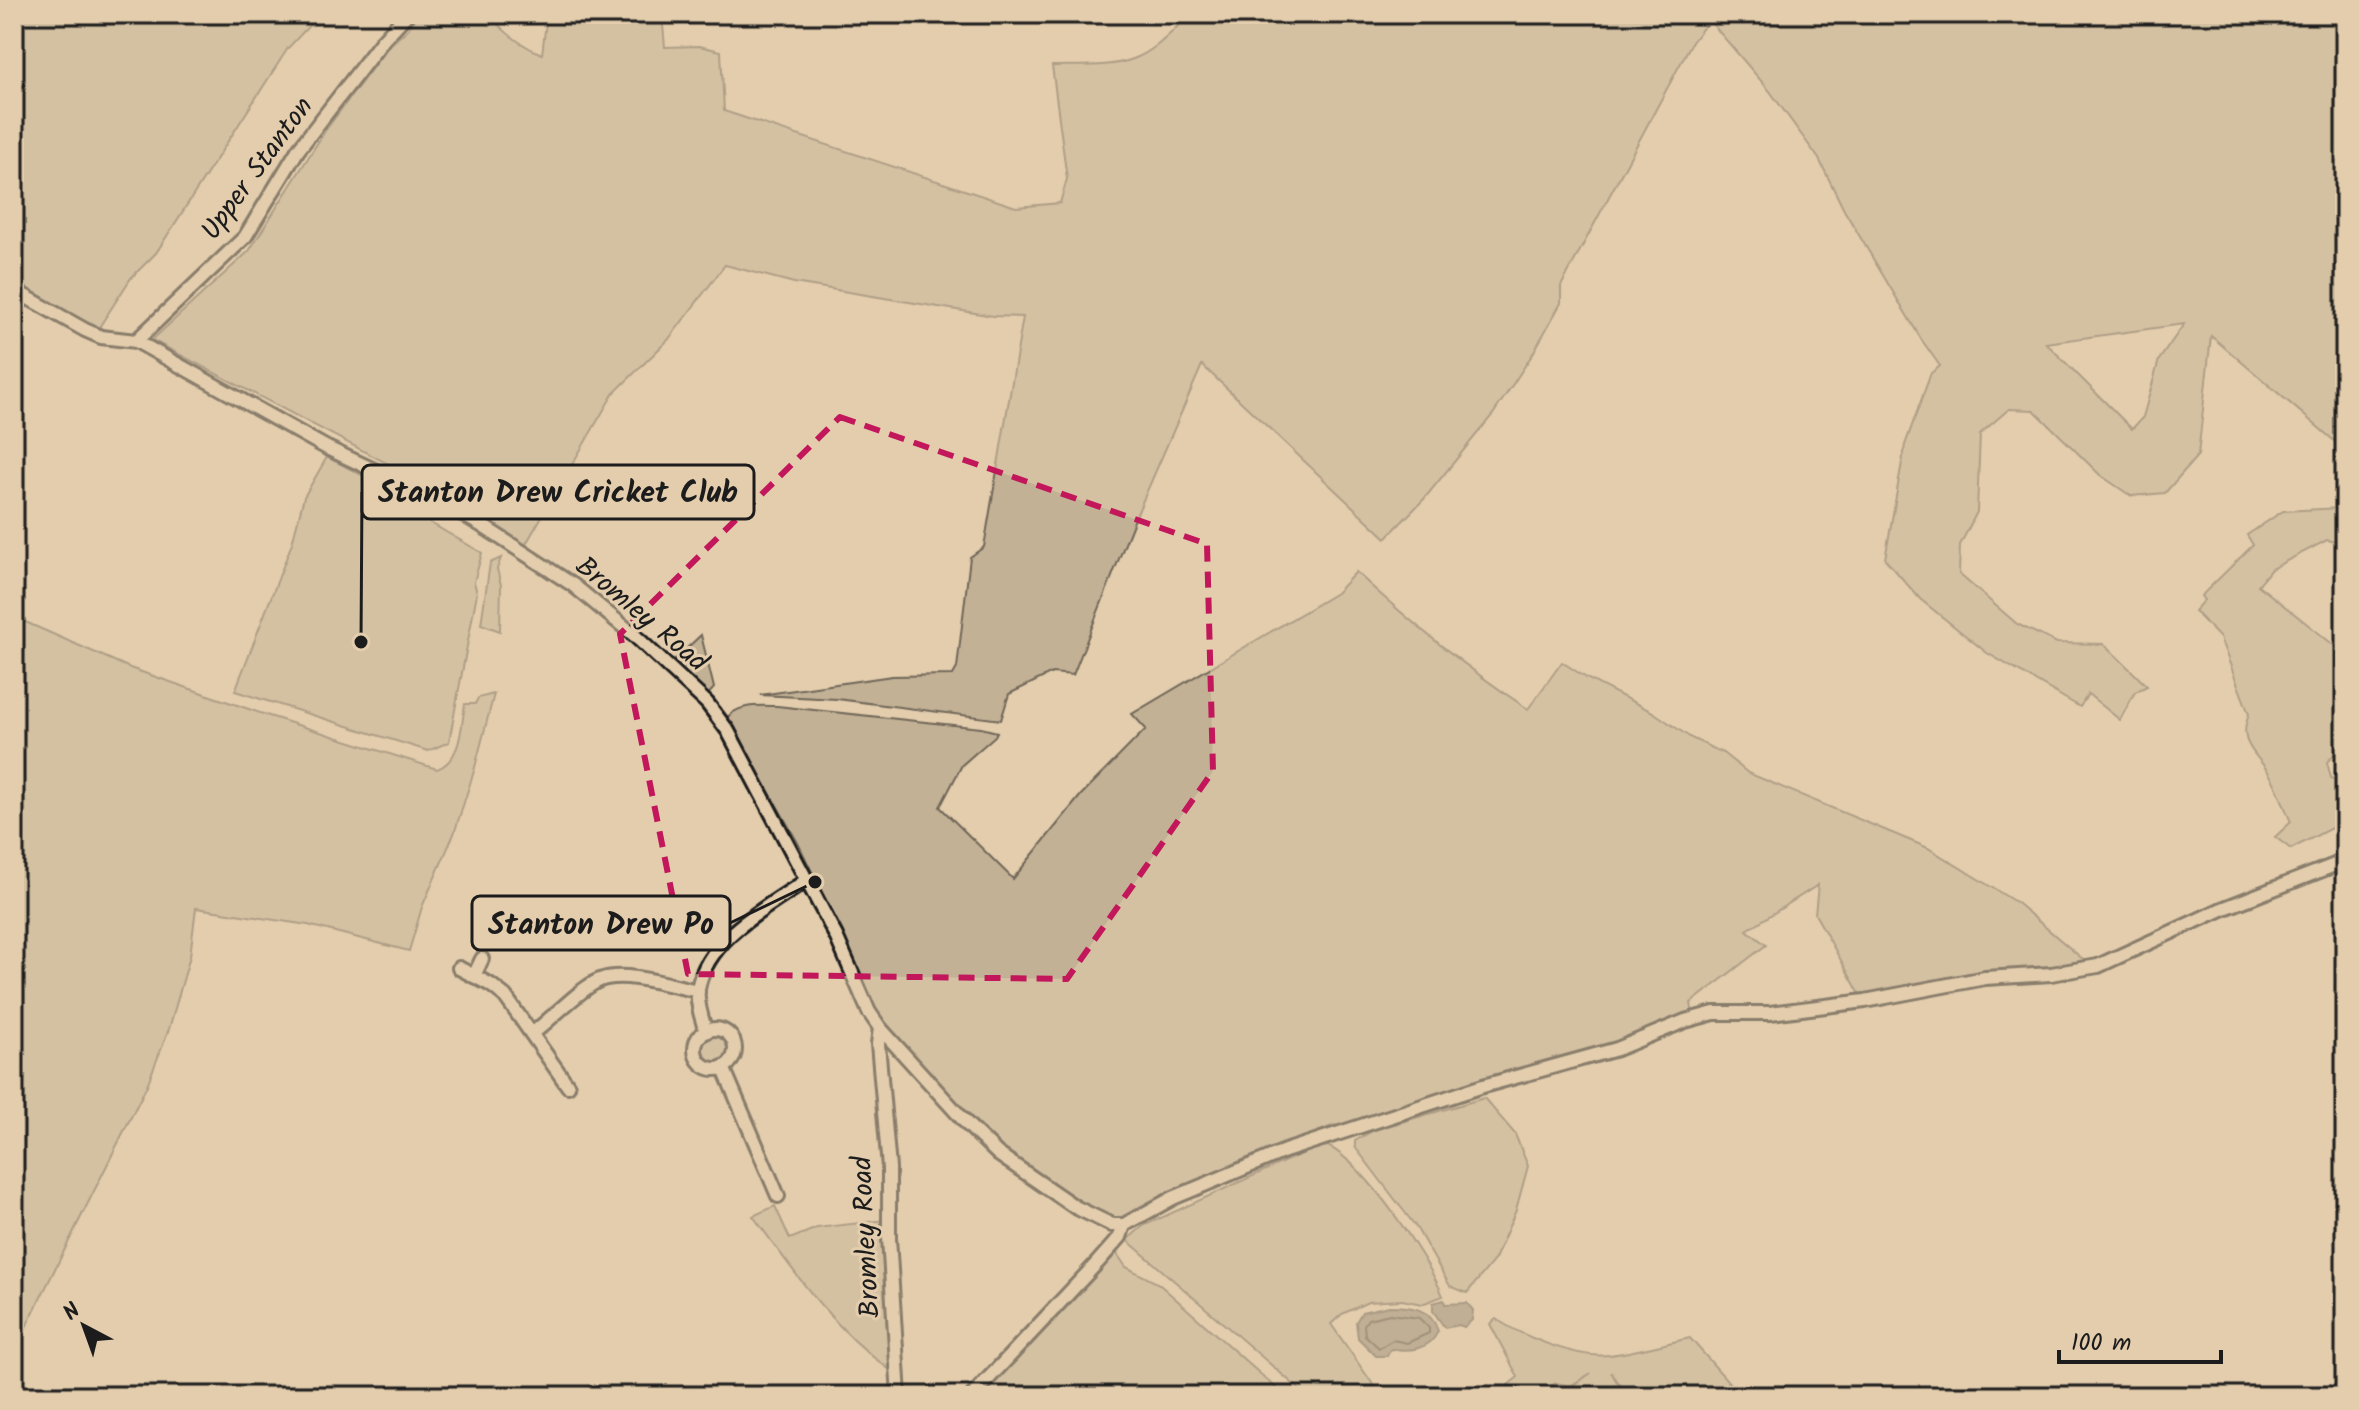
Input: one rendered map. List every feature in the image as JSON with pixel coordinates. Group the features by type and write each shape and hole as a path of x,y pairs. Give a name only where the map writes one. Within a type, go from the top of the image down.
{"street":[{"name":"Upper Stanton","path":"136,341 245,237 298,150 383,40 407,14"},
{"path":"14,290 101,337 136,341"},
{"name":"Bromley Road","path":"136,341 327,448 444,503 603,606 715,712 807,880 836,936 869,1012 880,1028 998,1154 1075,1207 1112,1225 1124,1225"},
{"path":"972,1396 1097,1263 1120,1237 1124,1225 1173,1198 1285,1151 1483,1086 1617,1049 1685,1021 1714,1013 1770,1013 1865,1001 1985,978 2051,974 2098,966 2222,909 2345,861"},
{"path":"706,1032 698,991 711,961 732,934 807,880"},
{"path":"474,976 482,959"},
{"path":"459,968 505,996 568,1086"},
{"path":"532,1034 587,987 600,980 628,977 698,991"},
{"name":"Bromley Road","path":"880,1028 878,1044 889,1168 889,1238 899,1396"},
{"path":"720,1030 729,1035 733,1043 733,1058 723,1067 708,1068 696,1056 697,1041 706,1032 720,1030"},
{"path":"723,1067 778,1196"}],"highlighted area":[{"path":"840,417 1207,544 1213,771 1067,979 688,974 620,634"}],"shaded area":[{"path":"14,14 320,14 288,48 156,253 131,278 98,329 14,283"},
{"path":"418,14 489,14 513,38 542,54 547,14 662,14 665,47 699,46 721,51 724,111 1016,207 1060,203 1067,179 1052,66 1128,61 1156,46 1189,14 2345,14 2345,450 2211,336 2198,455 2165,493 2131,496 2100,475 2034,410 2009,409 1980,434 1977,512 1960,545 1959,574 2017,624 2057,643 2104,644 2147,686 2135,692 2120,720 2088,694 2080,707 1987,653 1920,599 1885,559 1905,445 1931,373 1940,366 1844,210 1819,159 1769,90 1709,20 1692,42 1561,286 1561,303 1532,355 1494,413 1424,499 1386,538 1202,365 1134,521 1073,675 1052,673 1009,694 1001,720 837,699 760,695 892,676 953,675 957,668 970,557 984,547 1023,317 993,316 794,283 725,265 668,340 613,394 523,549 459,501 152,340 249,251 325,131 388,47 408,29","holes":["2184,324 2159,360 2143,417 2132,429 2046,343"]},
{"path":"327,457 368,478 410,511 482,553 474,582 477,593 449,742 428,751 235,691 292,543 304,497"},
{"path":"2345,509 2345,544 2327,540 2271,569 2258,585 2345,654 2345,742 2327,762 2331,778 2345,787 2345,821 2291,849 2275,837 2291,822 2273,780 2247,740 2245,733 2249,714 2220,638 2194,611 2204,600 2201,596 2253,545 2247,535 2283,511"},
{"path":"501,558 497,569 501,585 500,631 481,624 490,563"},
{"path":"1356,572 1439,644 1528,709 1562,662 1653,712 1691,738 1723,753 1748,773 1928,848 2017,903 2085,961 1862,998 1815,914 1818,885 1747,930 1766,945 1691,1003 1693,1014 1612,1044 1342,1127 1334,1125 1152,1201 1125,1217 1109,1217 1067,1196 998,1145 895,1040 876,1014 798,843 738,736 725,720 742,708 777,706 997,732 962,765 940,807 1013,879 1081,795 1146,729 1132,714 1336,593"},
{"path":"14,617 130,668 437,769 445,765 456,750 465,704 475,704 478,698 494,694 454,834 422,907 409,951 308,925 196,908 190,956 169,1029 147,1085 14,1351"},
{"path":"701,635 714,688 706,697 671,663"},
{"path":"715,1035 725,1039 729,1049 725,1059 715,1063 705,1059 701,1049 705,1039"},
{"path":"1484,1098 1515,1134 1528,1166 1516,1210 1495,1259 1467,1293 1450,1286 1416,1227 1355,1147 1355,1141 1374,1130"},
{"path":"1328,1146 1359,1172 1393,1213 1423,1258 1443,1296 1422,1304 1402,1300 1368,1302 1342,1314 1331,1324 1381,1396 1307,1396 1127,1240 1143,1226 1312,1149"},
{"path":"775,1206 790,1239 817,1228 885,1220 890,1370 832,1318 753,1216"},
{"path":"1115,1251 1126,1267 1159,1284 1285,1396 979,1396"},
{"path":"1496,1319 1550,1345 1596,1355 1629,1352 1690,1338 1741,1396 1628,1396 1611,1372 1625,1396 1574,1396 1569,1388 1591,1373 1570,1386 1556,1383 1532,1396 1513,1396 1508,1385 1518,1377 1490,1324"}],"water":[{"path":"1444,1300 1445,1304 1467,1303 1473,1310 1472,1320 1464,1327 1445,1328 1433,1311 1433,1303"},
{"path":"1389,1306 1412,1308 1430,1317 1438,1331 1430,1343 1418,1348 1391,1349 1387,1356 1376,1356 1358,1338 1356,1322 1362,1312"}],"place":[{"name":"Stanton Drew Cricket Club","path":"361,642"},
{"name":"Stanton Drew Po","path":"815,882"}]}
